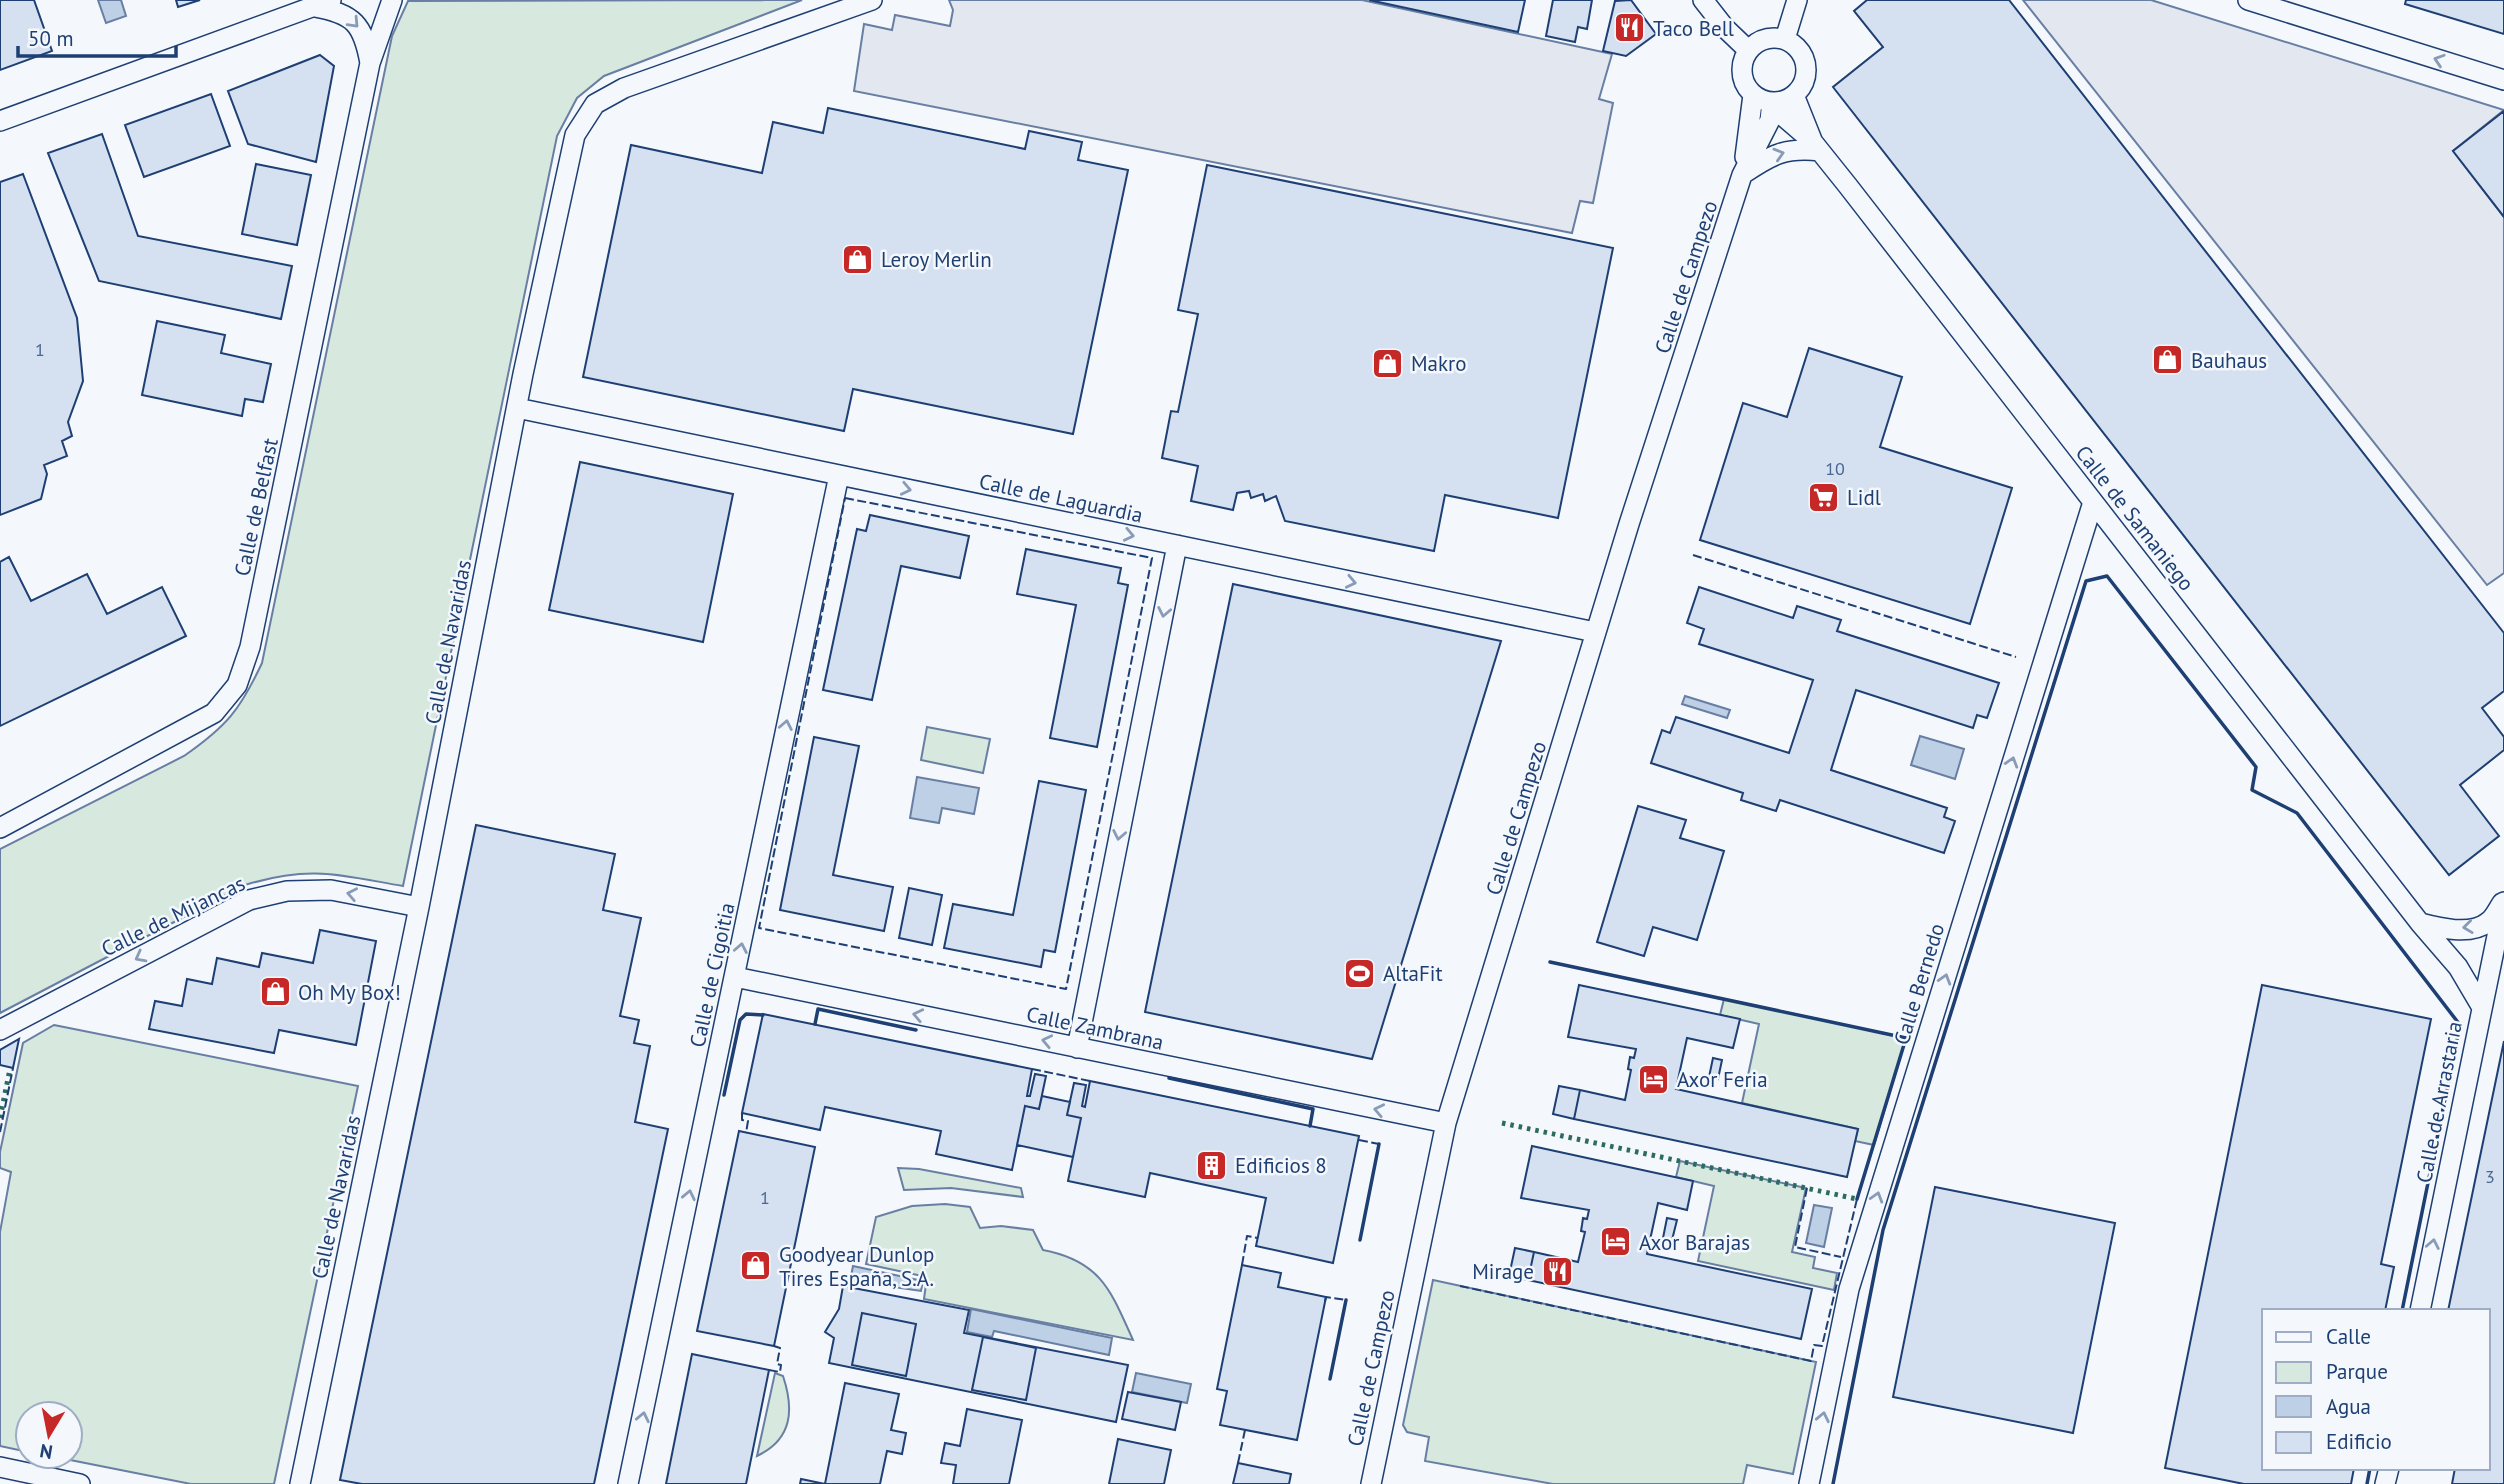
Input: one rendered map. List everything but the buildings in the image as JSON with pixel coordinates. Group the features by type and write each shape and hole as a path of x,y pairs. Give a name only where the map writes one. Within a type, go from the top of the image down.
{"street":[{"name":"Calle de Belfast","path":"0,828 214,713 237,685 250,647 370,63 392,0"},
{"name":"Calle de Navaridas","path":"300,1484 419,907 517,408 575,135 595,104 624,88 872,0"},
{"path":"1703,0 1725,28 1748,50"},
{"path":"1786,39 1797,0"},
{"path":"2248,0 2504,80"},
{"name":"Calle de Belfast","path":"323,3 348,16 358,26 365,37 370,63"},
{"path":"0,121 323,3"},
{"path":"1768,38 1786,39 1795,45 1805,61 1807,73 1802,87 1794,95 1767,100 1742,76 1742,64 1748,50 1768,38"},
{"name":"Calle de Samaniego","path":"1794,95 1816,146"},
{"name":"Calle de Samaniego","path":"1767,100 1816,146 2420,923 2458,967 2481,1006"},
{"name":"Calle de Campezo","path":"1371,1484 1446,1123 1595,632 1767,100"},
{"path":"1742,175 1774,153 1816,146"},
{"name":"Calle de Laguardia","path":"517,408 1595,632"},
{"name":"Calle de Cigoitia","path":"628,1484 839,475"},
{"name":"Calle Bernedo","path":"1809,1484 1849,1289 2093,502"},
{"path":"1077,1048 1177,545"},
{"name":"Calle de Mijancas","path":"0,1030 249,900 288,891 331,890 419,907"},
{"path":"2420,923 2439,928 2476,928 2489,922 2504,901"},
{"name":"Calle de Arrastaria","path":"2420,1309 2504,901"},
{"path":"2458,967 2474,968 2492,960"},
{"name":"Calle Zambrana","path":"735,977 1446,1123"},
{"path":"0,1467 80,1484"}],"green space":[{"path":"802,0 604,76 577,98 557,136 403,886 324,874 288,875 245,885 0,1013 0,849 184,756 231,716 247,693 262,663 392,36 408,1"},
{"path":"927,727 990,739 983,773 921,760"},
{"path":"1724,999 1906,1038 1874,1145 1855,1141 1858,1129 1742,1103 1759,1024 1720,1015"},
{"path":"54,1025 358,1086 274,1484 191,1484 84,1463 84,1400 14,1400 14,1449 0,1446 0,1232 11,1172 0,1168 0,1152 23,1043"},
{"path":"1680,1161 1806,1188 1792,1252 1815,1257 1813,1268 1837,1273 1834,1290 1698,1261 1714,1186 1676,1177"},
{"path":"898,1168 919,1169 1021,1188 1023,1197 951,1188 904,1190"},
{"path":"945,1204 970,1207 980,1228 1001,1226 1033,1230 1043,1250 1063,1255 1091,1270 1110,1293 1133,1340 924,1299 927,1277 866,1264 876,1217 912,1206"},
{"path":"1433,1280 1816,1362 1793,1474 1747,1465 1743,1484 1553,1484 1425,1461 1429,1437 1407,1432 1403,1425"},
{"path":"775,1373 783,1376 787,1388 788,1422 778,1441 757,1456"}],"shaded area":[{"path":"949,0 1362,0 1612,54 1599,99 1613,103 1593,203 1580,201 1572,233 854,91 864,24 892,30 895,15 950,26 953,10"},
{"path":"2023,0 2151,0 2504,110 2453,151 2504,217 2504,573 2487,585"}],"water":[{"path":"98,0 121,0 126,16 106,23"},
{"path":"1685,696 1730,710 1727,718 1682,704"},
{"path":"1920,736 1964,749 1955,779 1911,765"},
{"path":"917,777 979,788 974,814 942,808 939,823 910,818"},
{"path":"1814,1205 1832,1208 1824,1247 1806,1243"},
{"path":"853,1266 923,1281 921,1291 850,1281"},
{"path":"971,1309 1112,1338 1109,1355 994,1331 992,1337 967,1332"},
{"path":"1136,1373 1191,1384 1187,1403 1132,1392"}],"hedge":[{"path":"0,1118 10,1069"},
{"path":"1502,1123 1857,1199"}],"fence":[{"path":"845,498 1152,558 1066,989 759,928 845,498"},
{"path":"1693,555 2016,657"},
{"path":"0,1132 13,1068"},
{"path":"1032,1069 1090,1081"},
{"path":"742,1113 742,1120 748,1121 746,1133"},
{"path":"1359,1140 1379,1144 1360,1240"},
{"path":"1807,1188 1795,1247 1841,1257"},
{"path":"1460,1286 1811,1361 1814,1345 1822,1346 1857,1199"},
{"path":"1242,1265 1247,1236 1258,1238"},
{"path":"1325,1301 1326,1297 1346,1300 1330,1379"},
{"path":"769,1370 780,1372 781,1365 777,1364 780,1348 774,1346"},
{"path":"1238,1463 1245,1430"}],"wall":[{"path":"1833,1484 1883,1230 2086,581 2107,576 2256,767 2252,790 2297,813 2460,1025 2402,1309"},
{"path":"1550,962 1906,1038 1857,1199"},
{"path":"815,1024 818,1009 916,1030"},
{"path":"724,1095 740,1020 746,1014 763,1015"},
{"path":"1169,1078 1313,1109 1310,1126"},
{"path":"1360,1240 1379,1144"},
{"path":"1330,1379 1346,1300"},
{"path":"2367,1484 2370,1470"}],"place":[{"name":"Taco Bell","path":"1630,28"},
{"name":"Leroy Merlin","path":"858,259"},
{"name":"Bauhaus","path":"2168,360"},
{"name":"Makro","path":"1388,363"},
{"name":"Lidl","path":"1824,497"},
{"name":"AltaFit","path":"1360,973"},
{"name":"Oh My Box!","path":"275,992"},
{"name":"Axor Feria","path":"1654,1079"},
{"name":"Edificios 8","path":"1212,1165"},
{"name":"Axor Barajas","path":"1616,1242"},
{"name":"Goodyear Dunlop Tires España, S.A.","path":"756,1266"},
{"name":"Mirage","path":"1557,1271"}]}
